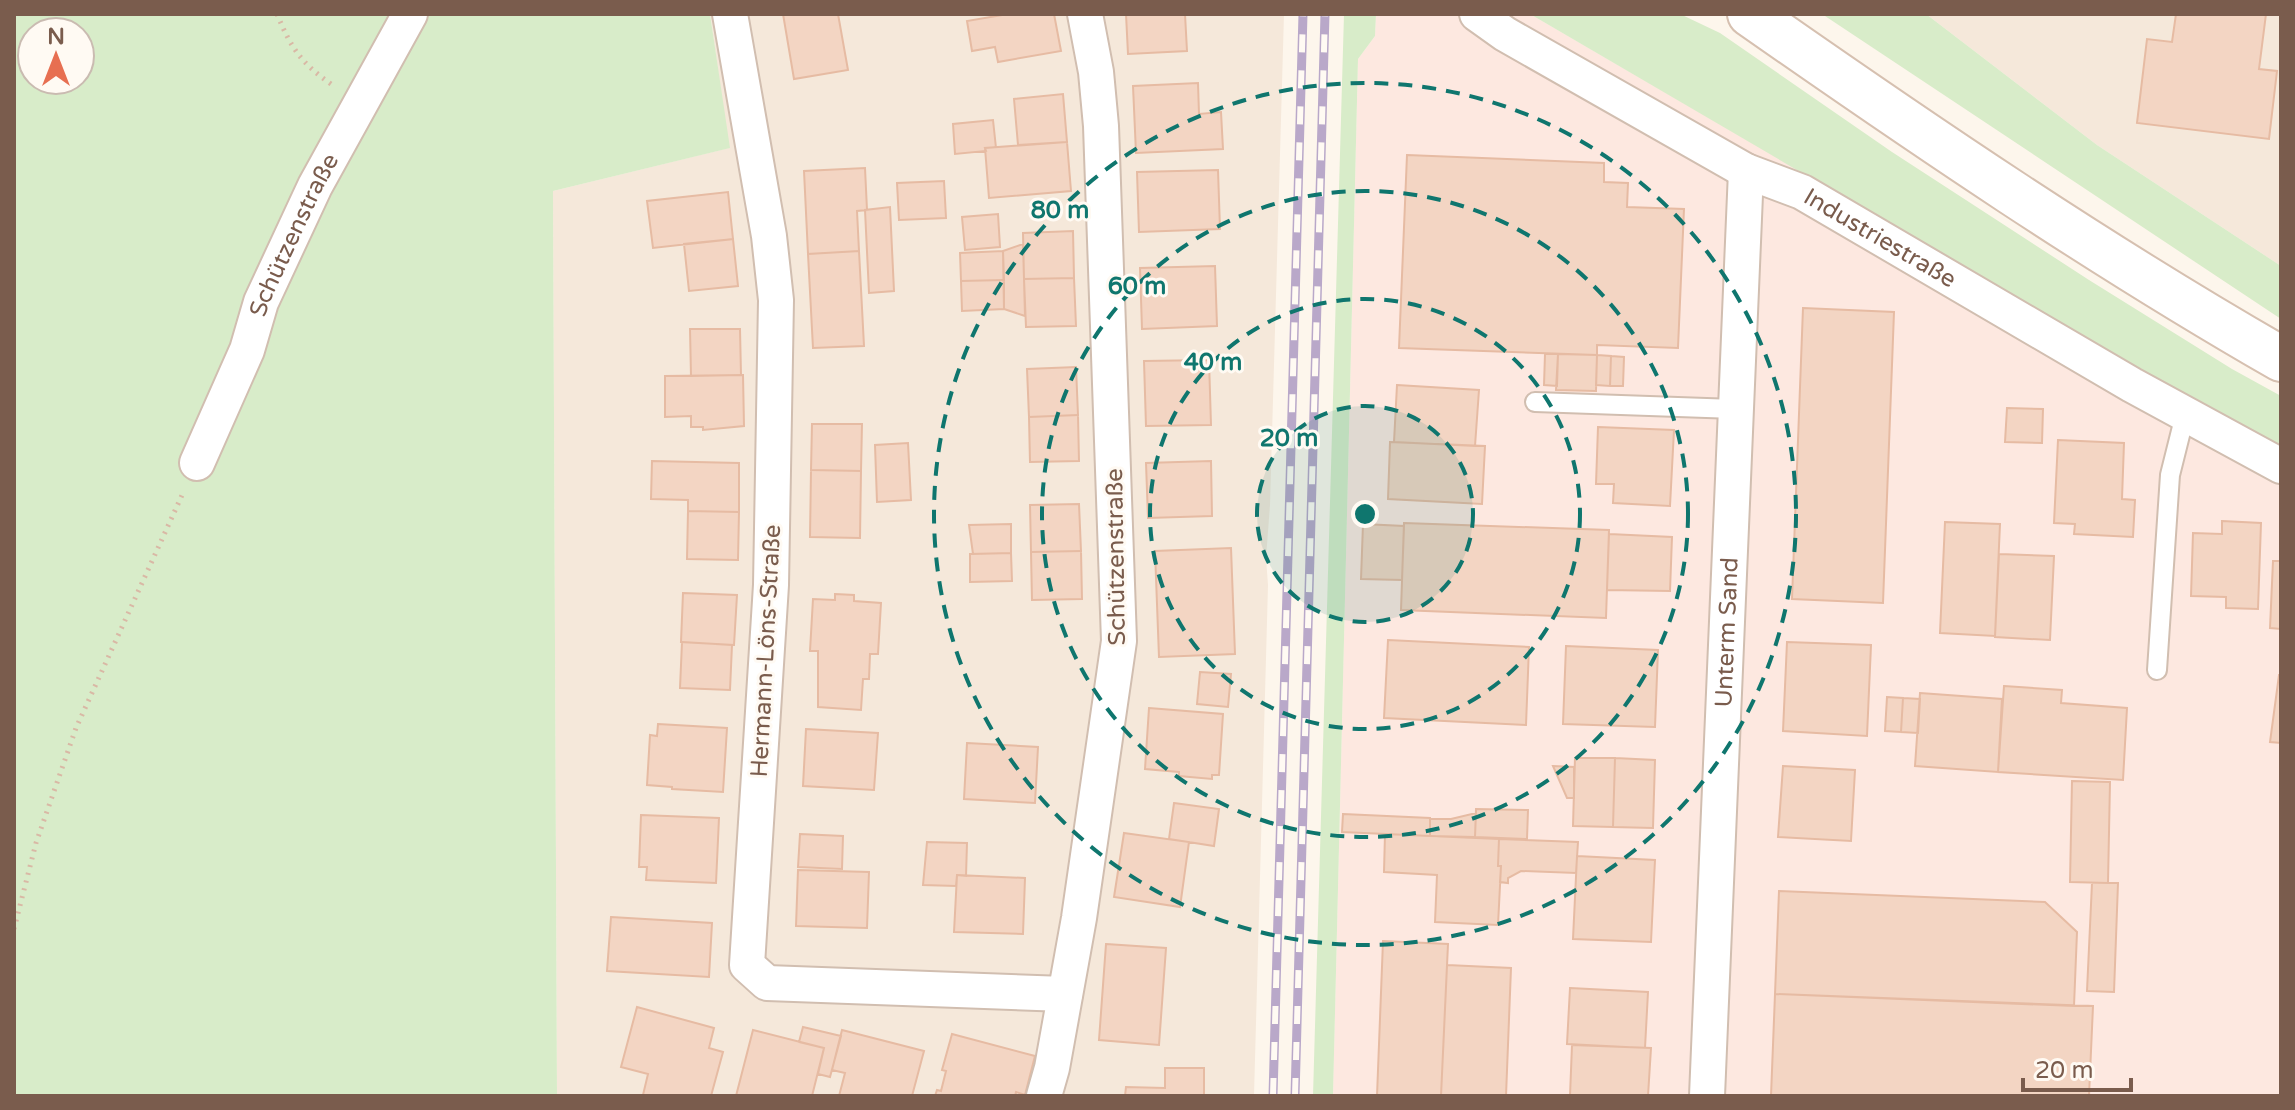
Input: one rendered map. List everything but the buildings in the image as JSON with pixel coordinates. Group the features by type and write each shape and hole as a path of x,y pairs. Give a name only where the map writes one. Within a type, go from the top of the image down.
{"main road":[{"path":"1750,14 2061,224 2281,359"}],"street":[{"name":"Schützenstraße","path":"197,463 247,350 261,302 315,186 410,14"},
{"name":"Hermann-Löns-Straße","path":"730,14 769,236 776,300 771,585 747,965 767,983 1065,994"},
{"name":"Schützenstraße","path":"1044,1096 1065,994 1107,738 1119,641 1101,126 1096,72 1085,14"},
{"name":"Industriestraße","path":"1477,14 1505,34 1746,171 1802,192 2185,415 2281,466"},
{"name":"Unterm Sand","path":"1707,1096 1746,171"}],"lane":[{"path":"1535,402 1735,409"},
{"path":"2157,670 2170,475 2185,415"}],"path":[{"path":"277,14 291,46 309,69 359,103"},
{"path":"14,929 36,843 76,728 197,463"}],"shaded area":[{"path":"710,14 1284,14 1266,558 1268,585 1254,1096 557,1096 553,191 729,148"},
{"path":"1376,14 1530,14 2281,450 2281,1096 1333,1096 1358,59 1375,36"},
{"path":"1926,14 2281,14 2281,266 2097,145"}],"green space":[{"path":"14,14 710,14 730,148 553,191 557,1096 14,1096"},
{"path":"1344,14 1376,14 1375,36 1358,59 1333,1096 1313,1096"},
{"path":"1530,14 1680,14 1720,33 1892,152 2089,280 2281,396 2281,450 2235,426"},
{"path":"1822,14 1926,14 2097,145 2281,266 2281,319"}],"railway":[{"path":"1273,1096 1303,14"},
{"path":"1295,1096 1325,14"}]}
